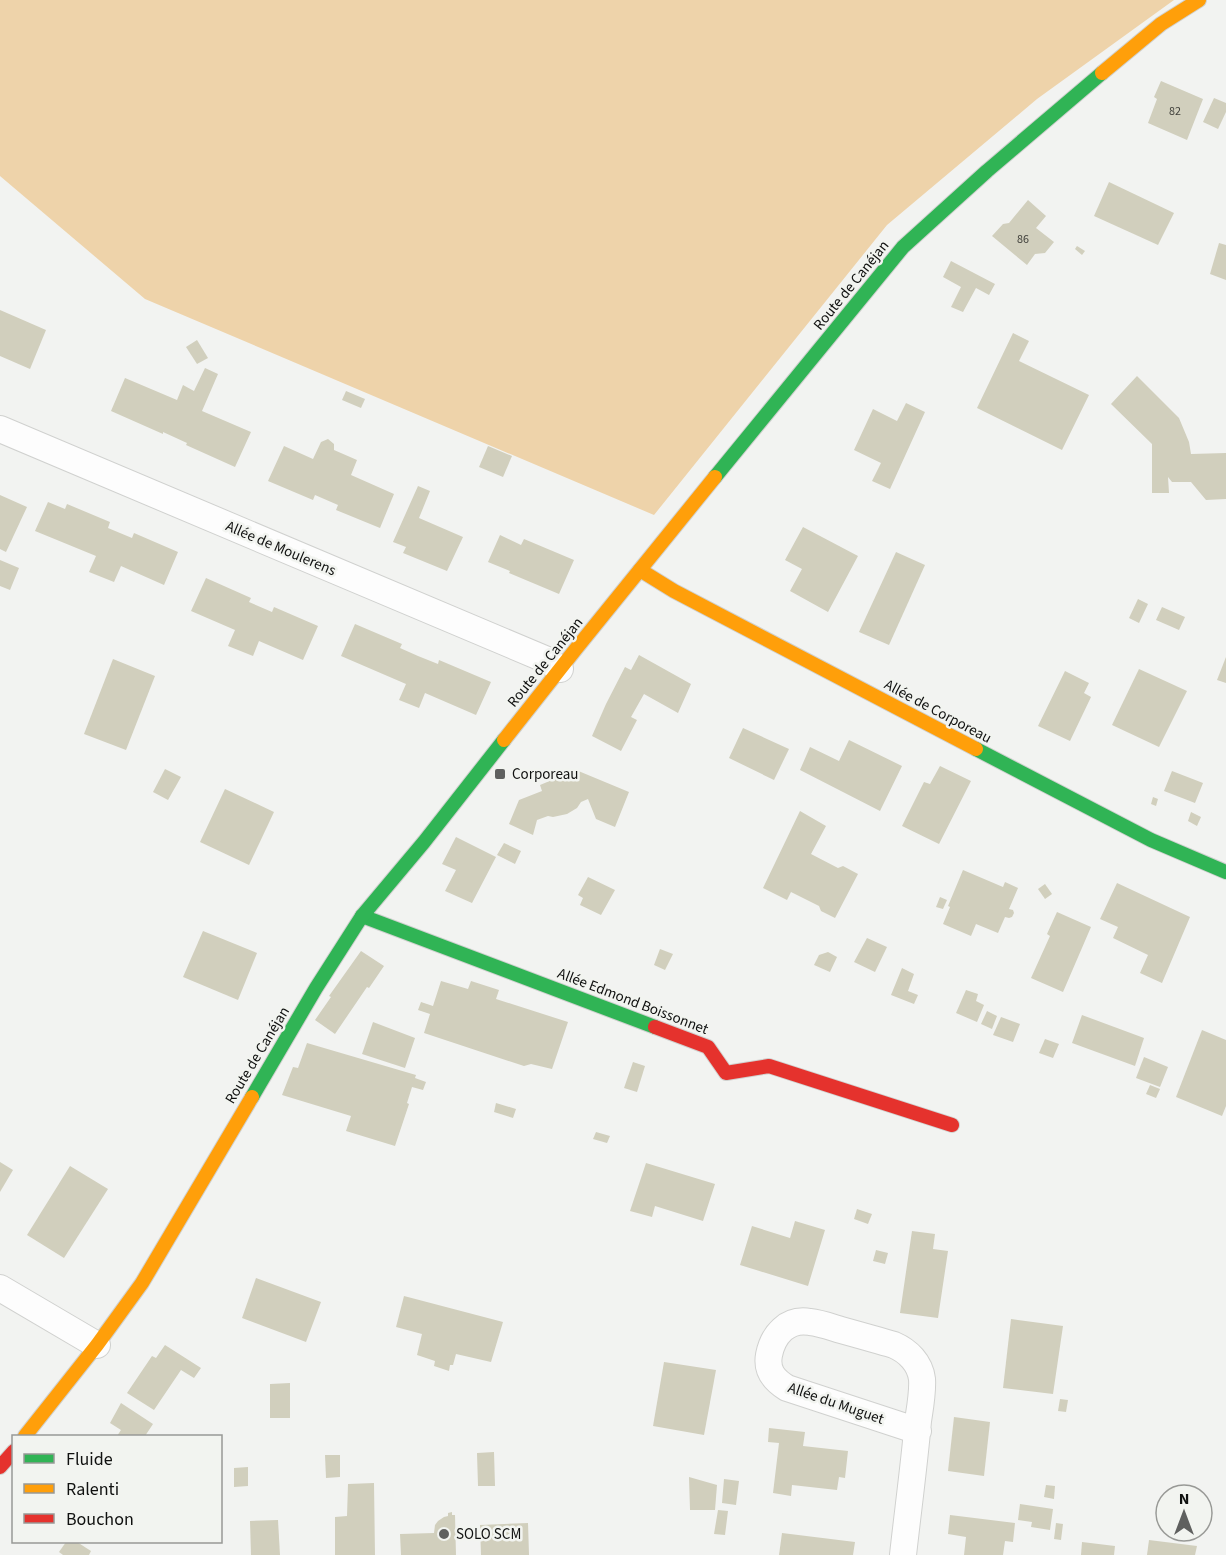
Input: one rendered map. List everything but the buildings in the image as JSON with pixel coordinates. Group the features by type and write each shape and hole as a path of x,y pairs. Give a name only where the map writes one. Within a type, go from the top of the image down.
{"street":[{"name":"Route de Canéjan","path":"27,1435 97,1346 142,1283 316,988 362,916 903,248 987,171 1161,24 1199,0"},
{"name":"Allée de Moulerens","path":"0,429 546,660 560,669"},
{"name":"Allée de Corporeau","path":"640,570 674,591 1151,840 1226,872"},
{"name":"Allée Edmond Boissonnet","path":"362,916 708,1047 726,1073 769,1066 952,1125"},
{"path":"0,1288 97,1346"},
{"name":"Allée du Muguet","path":"903,1555 918,1431 922,1380 919,1368 911,1355 894,1344 808,1321 793,1323 778,1331 771,1345 768,1362 770,1373 777,1382 787,1388 918,1431"},
{"path":"0,1467 12,1452"}],"shaded area":[{"path":"0,0 1174,0 1037,99 887,225 654,515 145,299 0,176"}],"traffic: fast":[{"path":"715,477 903,247 987,171 1102,73"},
{"path":"252,1097 316,988 362,916 504,740"},
{"path":"976,749 1151,840 1226,872"},
{"path":"362,916 655,1027"}],"traffic: slow":[{"path":"1102,73 1161,24 1199,0"},
{"path":"504,740 715,477"},
{"path":"640,570 674,591 976,749"},
{"path":"26,1435 97,1345 142,1283 252,1097"}],"traffic: jam":[{"path":"655,1027 708,1047 726,1073 769,1066 952,1125"},
{"path":"0,1467 12,1453"}],"place":[{"name":"Corporeau","path":"500,774"},
{"name":"SOLO SCM","path":"444,1534"}]}
